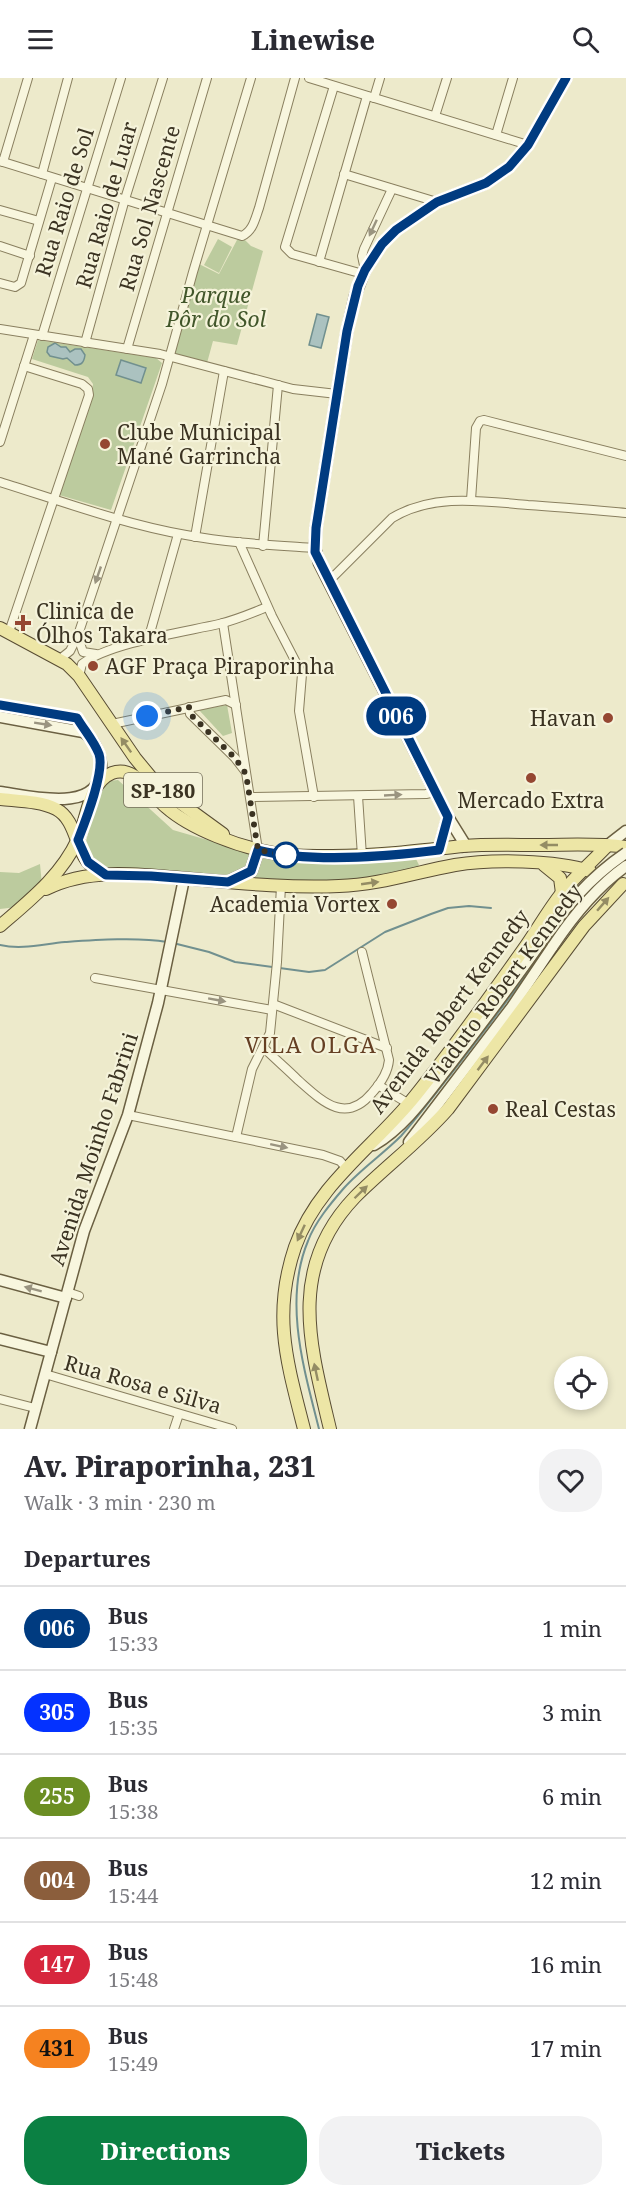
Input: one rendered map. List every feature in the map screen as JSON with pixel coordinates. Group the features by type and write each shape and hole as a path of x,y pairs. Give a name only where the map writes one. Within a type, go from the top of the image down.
{"main road":[{"path":"466,846 448,817 328,582 316,556 315,548 351,314 364,272 382,244 396,230 437,202 497,176 509,167 528,145 566,78"},
{"name":"SP-180","path":"3,631 60,659 79,676 144,770 161,788 231,840"},
{"path":"0,717 73,729 86,734 100,756 101,768 78,840 64,862 40,892 0,926"},
{"path":"0,792 65,800 81,796 116,772 128,773 142,782 164,806 195,827 258,850 288,856 362,856 466,846 608,845 626,847"},
{"path":"0,799 40,804 58,810 64,815 88,862 106,875"},
{"path":"439,850 448,817"},
{"name":"Avenida Robert Kennedy","path":"304,1429 286,1357 283,1333 284,1291 303,1228 323,1196 346,1168 366,1150 408,1104 523,950 558,898 608,845 626,831"},
{"path":"228,882 251,871 258,850"},
{"name":"Viaduto Robert Kennedy","path":"366,1150 399,1126 438,1080 507,990 566,907 600,873 626,853"},
{"path":"40,892 72,878 106,875 281,886 373,884 477,862 543,864 585,870 625,884 584,926 448,1109 353,1200 325,1240 313,1272 308,1319 311,1347 330,1429"},
{"path":"543,864 560,878 558,898 581,916 584,926"},
{"name":"Viaduto Robert Kennedy","path":"395,1160 512,1007 574,916 600,887 626,866"},
{"name":"Avenida Moinho Fabrini","path":"30,1429 94,1201 128,1115 162,990 184,879"},
{"path":"0,1280 66,1295"},
{"path":"0,1339 51,1352"}],"street":[{"path":"28,78 1,162 242,236 252,227 295,78"},
{"path":"42,174 68,78"},
{"name":"Rua Raio de Sol","path":"0,442 24,366 38,335 87,189 121,78"},
{"name":"Rua Raio de Luar","path":"85,343 125,199 163,78"},
{"name":"Rua Sol Nascente","path":"127,349 207,78"},
{"path":"60,659 70,651 78,635 162,384 251,78"},
{"path":"311,78 528,145"},
{"path":"319,262 344,174 370,97 380,78"},
{"path":"435,116 447,78"},
{"path":"496,135 513,78"},
{"path":"334,86 285,247 292,254 364,272 362,256 364,249 392,189"},
{"path":"344,174 437,202"},
{"path":"0,283 15,287 19,285 30,256 52,178"},
{"path":"0,210 39,221"},
{"path":"0,246 30,256"},
{"path":"0,329 169,356 278,386 337,394"},
{"path":"3,631 53,499 88,391 82,384 24,366"},
{"path":"195,537 224,371"},
{"path":"263,546 278,386"},
{"path":"471,500 476,428 480,421 484,420 626,456"},
{"path":"0,482 117,519 178,534 263,546 315,548"},
{"path":"328,582 382,527 403,511 438,502 471,500 626,513"},
{"path":"148,640 178,534"},
{"path":"239,542 267,607 302,674 299,711 314,797"},
{"path":"79,676 82,664 100,654 148,640 223,623 267,607"},
{"path":"223,623 258,850"},
{"path":"78,635 83,652 100,654"},
{"path":"226,700 233,692"},
{"path":"112,724 226,700 236,705"},
{"path":"189,707 190,714 227,749 246,774"},
{"path":"227,749 241,740"},
{"path":"251,796 314,797 435,792"},
{"path":"358,796 362,856"},
{"path":"236,1137 252,1069 270,1033 281,886"},
{"path":"264,1048 321,1101 330,1106 348,1109 366,1100 378,1085 388,1066 387,1048 362,952"},
{"path":"95,978 273,1007 387,1048"},
{"path":"378,1085 408,1104"},
{"path":"128,1115 329,1156 340,1161 346,1168"},
{"path":"66,1295 79,1296"},
{"name":"Rua Rosa e Silva","path":"45,1374 232,1429"},
{"path":"0,1399 35,1408"},
{"path":"174,1429 179,1414"}],"green space":[{"path":"218,239 232,247 219,273 204,265"},
{"name":"Parque Pôr do Sol","path":"244,239 251,246 263,251 237,345 213,341 207,363 174,354 197,263 219,274 237,240"},
{"name":"Clube Municipal Mané Garrincha","path":"38,340 156,358 162,363 111,510 59,495 93,384 88,377 32,359"},
{"path":"227,705 232,733 223,736 199,710"},
{"path":"118,780 173,830 284,862 415,857 419,865 412,873 380,879 293,883 106,867 99,865 89,857 85,846 97,797 109,781"},
{"path":"40,864 42,885 17,907 0,909 0,872 19,873"}],"water":[{"path":"317,314 329,317 321,348 309,345"},
{"path":"55,343 66,347 70,352 81,349 85,355 83,361 75,365 67,358 50,356 47,352 48,347"},
{"path":"121,360 146,368 141,383 116,375"}],"waterway":[{"path":"173,943 209,952 235,962 309,972 325,970 385,932 448,908 469,906 491,908"},
{"path":"0,945 24,947 116,939 167,942"},
{"path":"319,1429 302,1359 297,1311 297,1287 301,1264 311,1234 344,1188 394,1143 413,1122 537,959"}],"bus line":[{"name":"006","path":"0,705 77,718 92,741 100,756 100,774 78,840 88,862 106,875 228,882 247,875 254,868 258,850 288,856 367,856 439,850 448,817 328,582 315,552 316,528 347,331 358,286 372,257 382,244 396,230 437,202 486,183 509,167 528,145 566,78"}],"place":[{"name":"Clube Municipal Mané Garrincha","path":"105,444"},
{"name":"Clinica de Ólhos Takara","path":"23,623"},
{"name":"AGF Praça Piraporinha","path":"93,666"},
{"name":"Havan","path":"608,718"},
{"name":"Mercado Extra","path":"531,778"},
{"name":"Academia Vortex","path":"392,904"},
{"name":"Real Cestas","path":"493,1109"}],"district":[{"name":"VILA OLGA","path":"311,1044"}],"route":[{"path":"147,716 189,707 190,714 235,758 246,774 258,850 288,856 286,855"}]}
